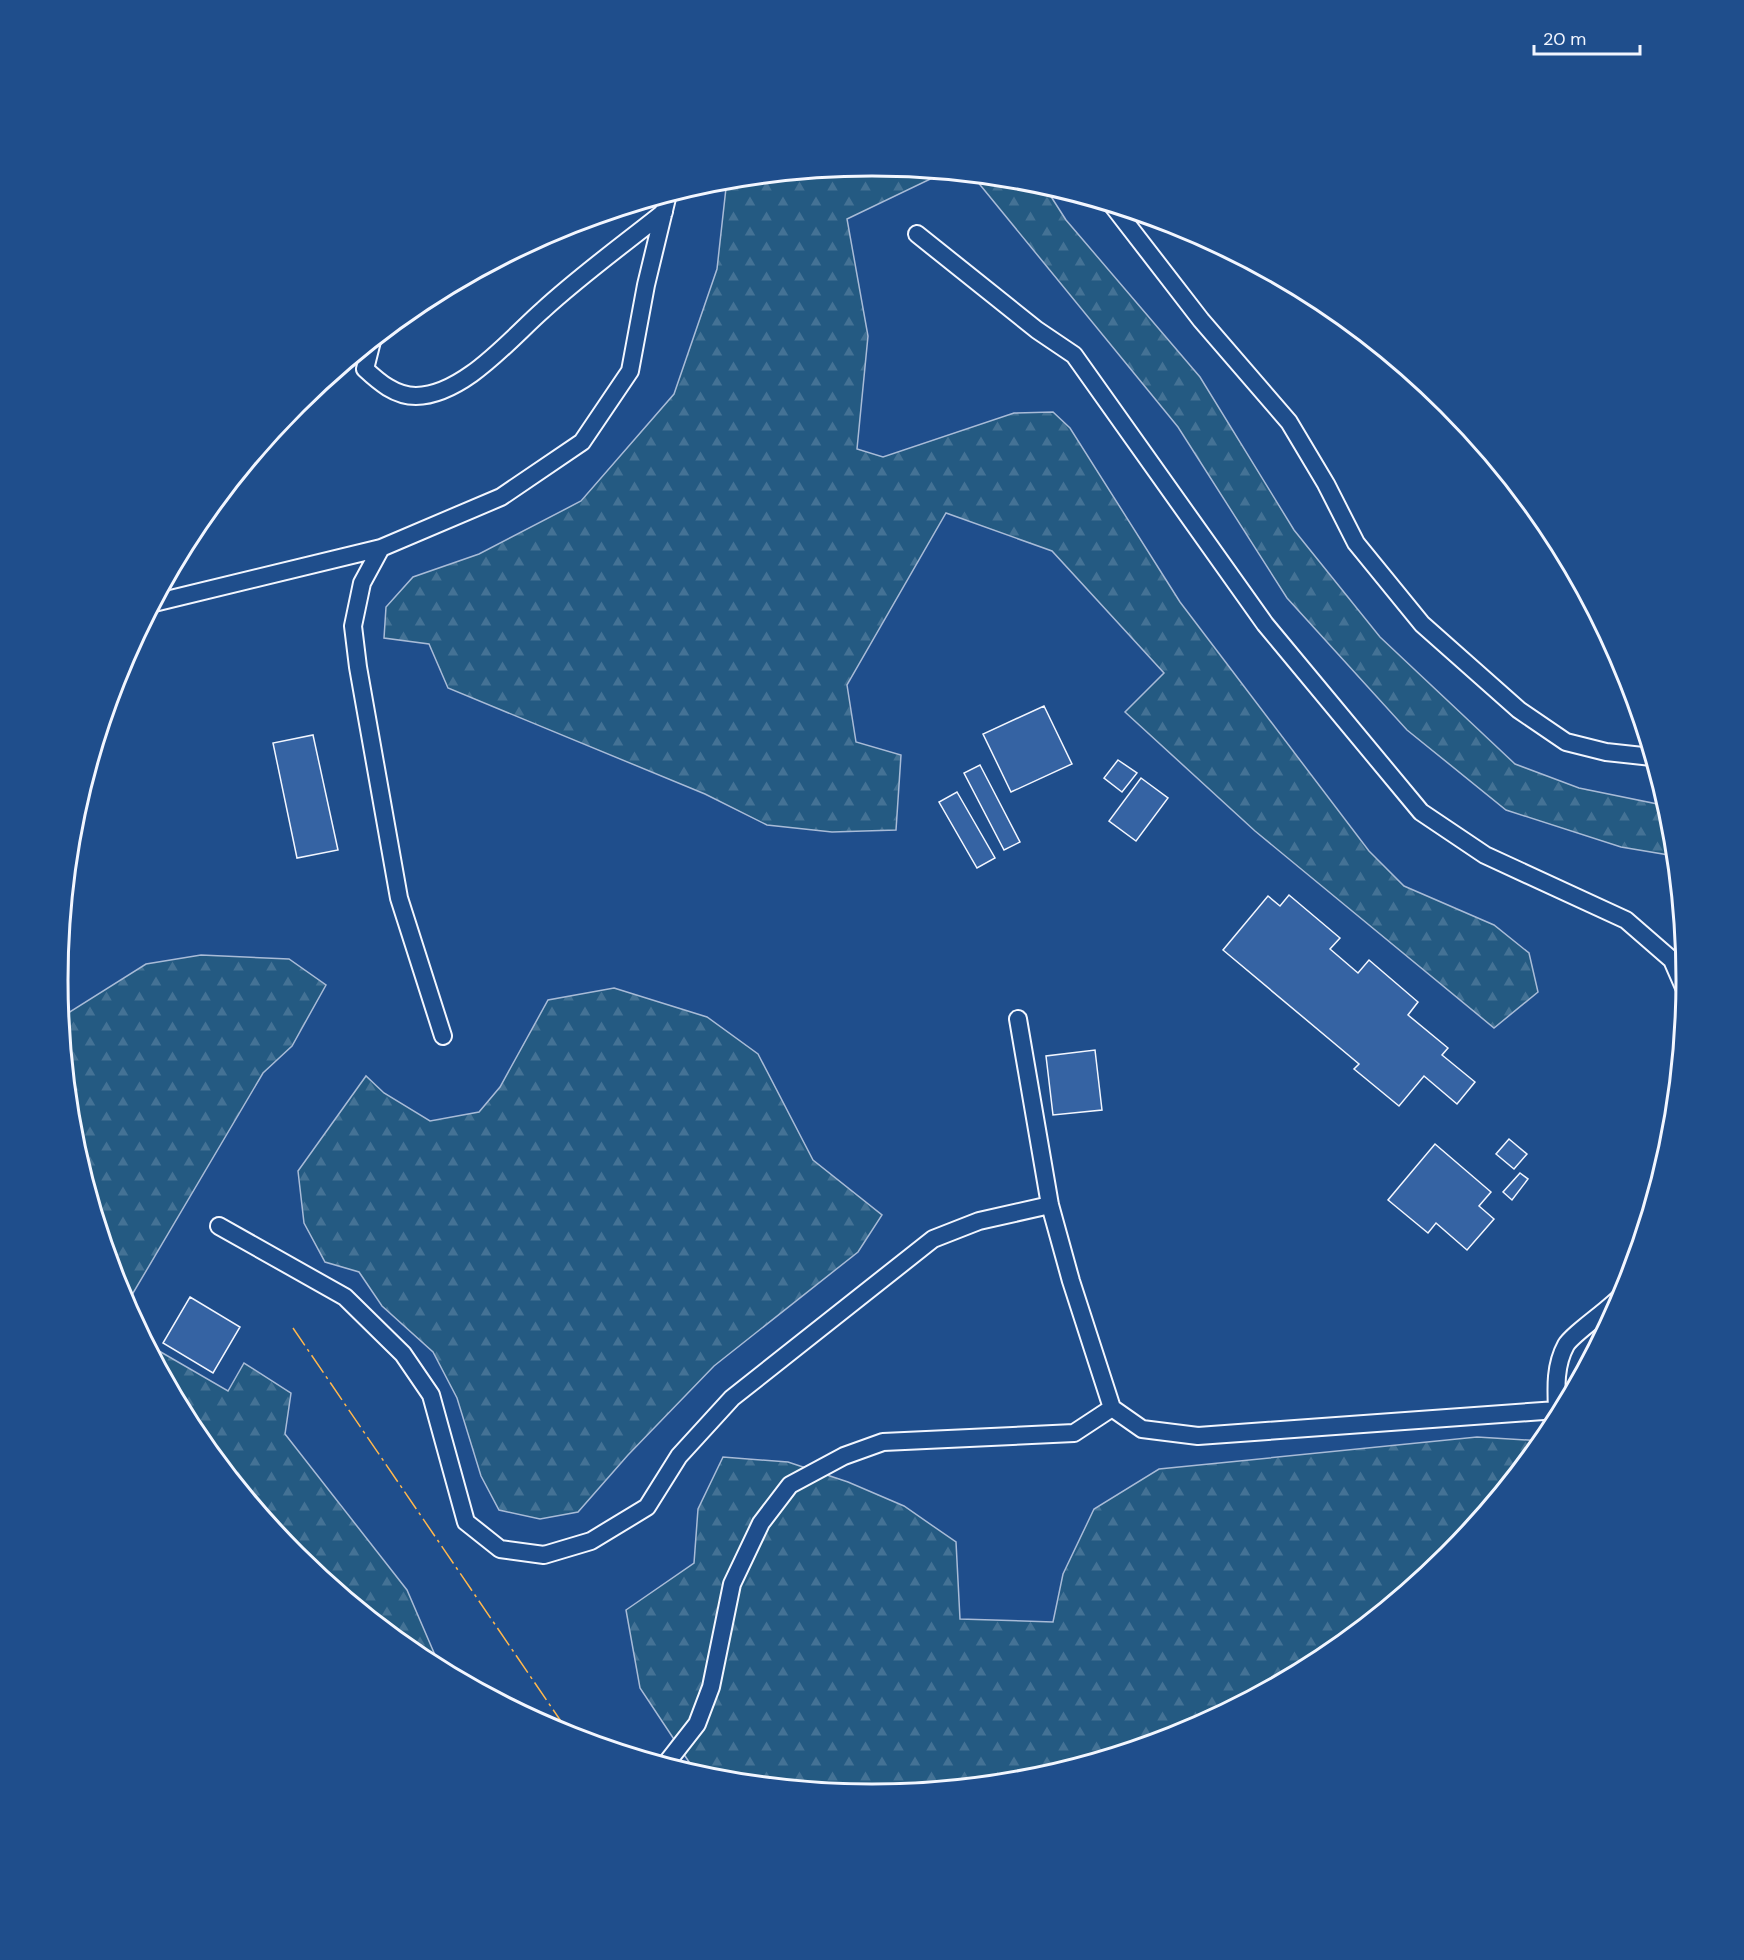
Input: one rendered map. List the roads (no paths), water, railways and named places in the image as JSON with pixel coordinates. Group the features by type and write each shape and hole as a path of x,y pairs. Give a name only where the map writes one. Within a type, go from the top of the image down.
{"lane":[{"path":"163,601 381,548 501,498 582,442 630,371 666,203"},
{"path":"369,353 365,369 385,387 416,396 450,387 503,349 542,310 664,212"},
{"path":"1120,215 1201,320 1289,422 1326,484 1356,543 1422,624 1519,710 1566,742 1606,752 1644,756"},
{"path":"917,234 1037,330 1074,355 1265,624 1421,812 1485,855 1626,920 1672,960 1676,969"},
{"path":"381,548 362,583 353,626 399,898 443,1036"},
{"path":"1018,1019 1050,1205 1071,1281 1112,1408 1142,1429 1198,1436 1552,1409"},
{"path":"219,1226 345,1297 404,1354 431,1395 466,1522 500,1549 544,1555 591,1541 647,1508 680,1456 732,1398 933,1239 979,1221 1050,1205"},
{"path":"1559,1398 1556,1375 1567,1344 1604,1314"},
{"path":"670,1758 697,1724 711,1687 732,1584 761,1523 790,1485 844,1456 883,1442 1074,1433 1112,1408"}]}
